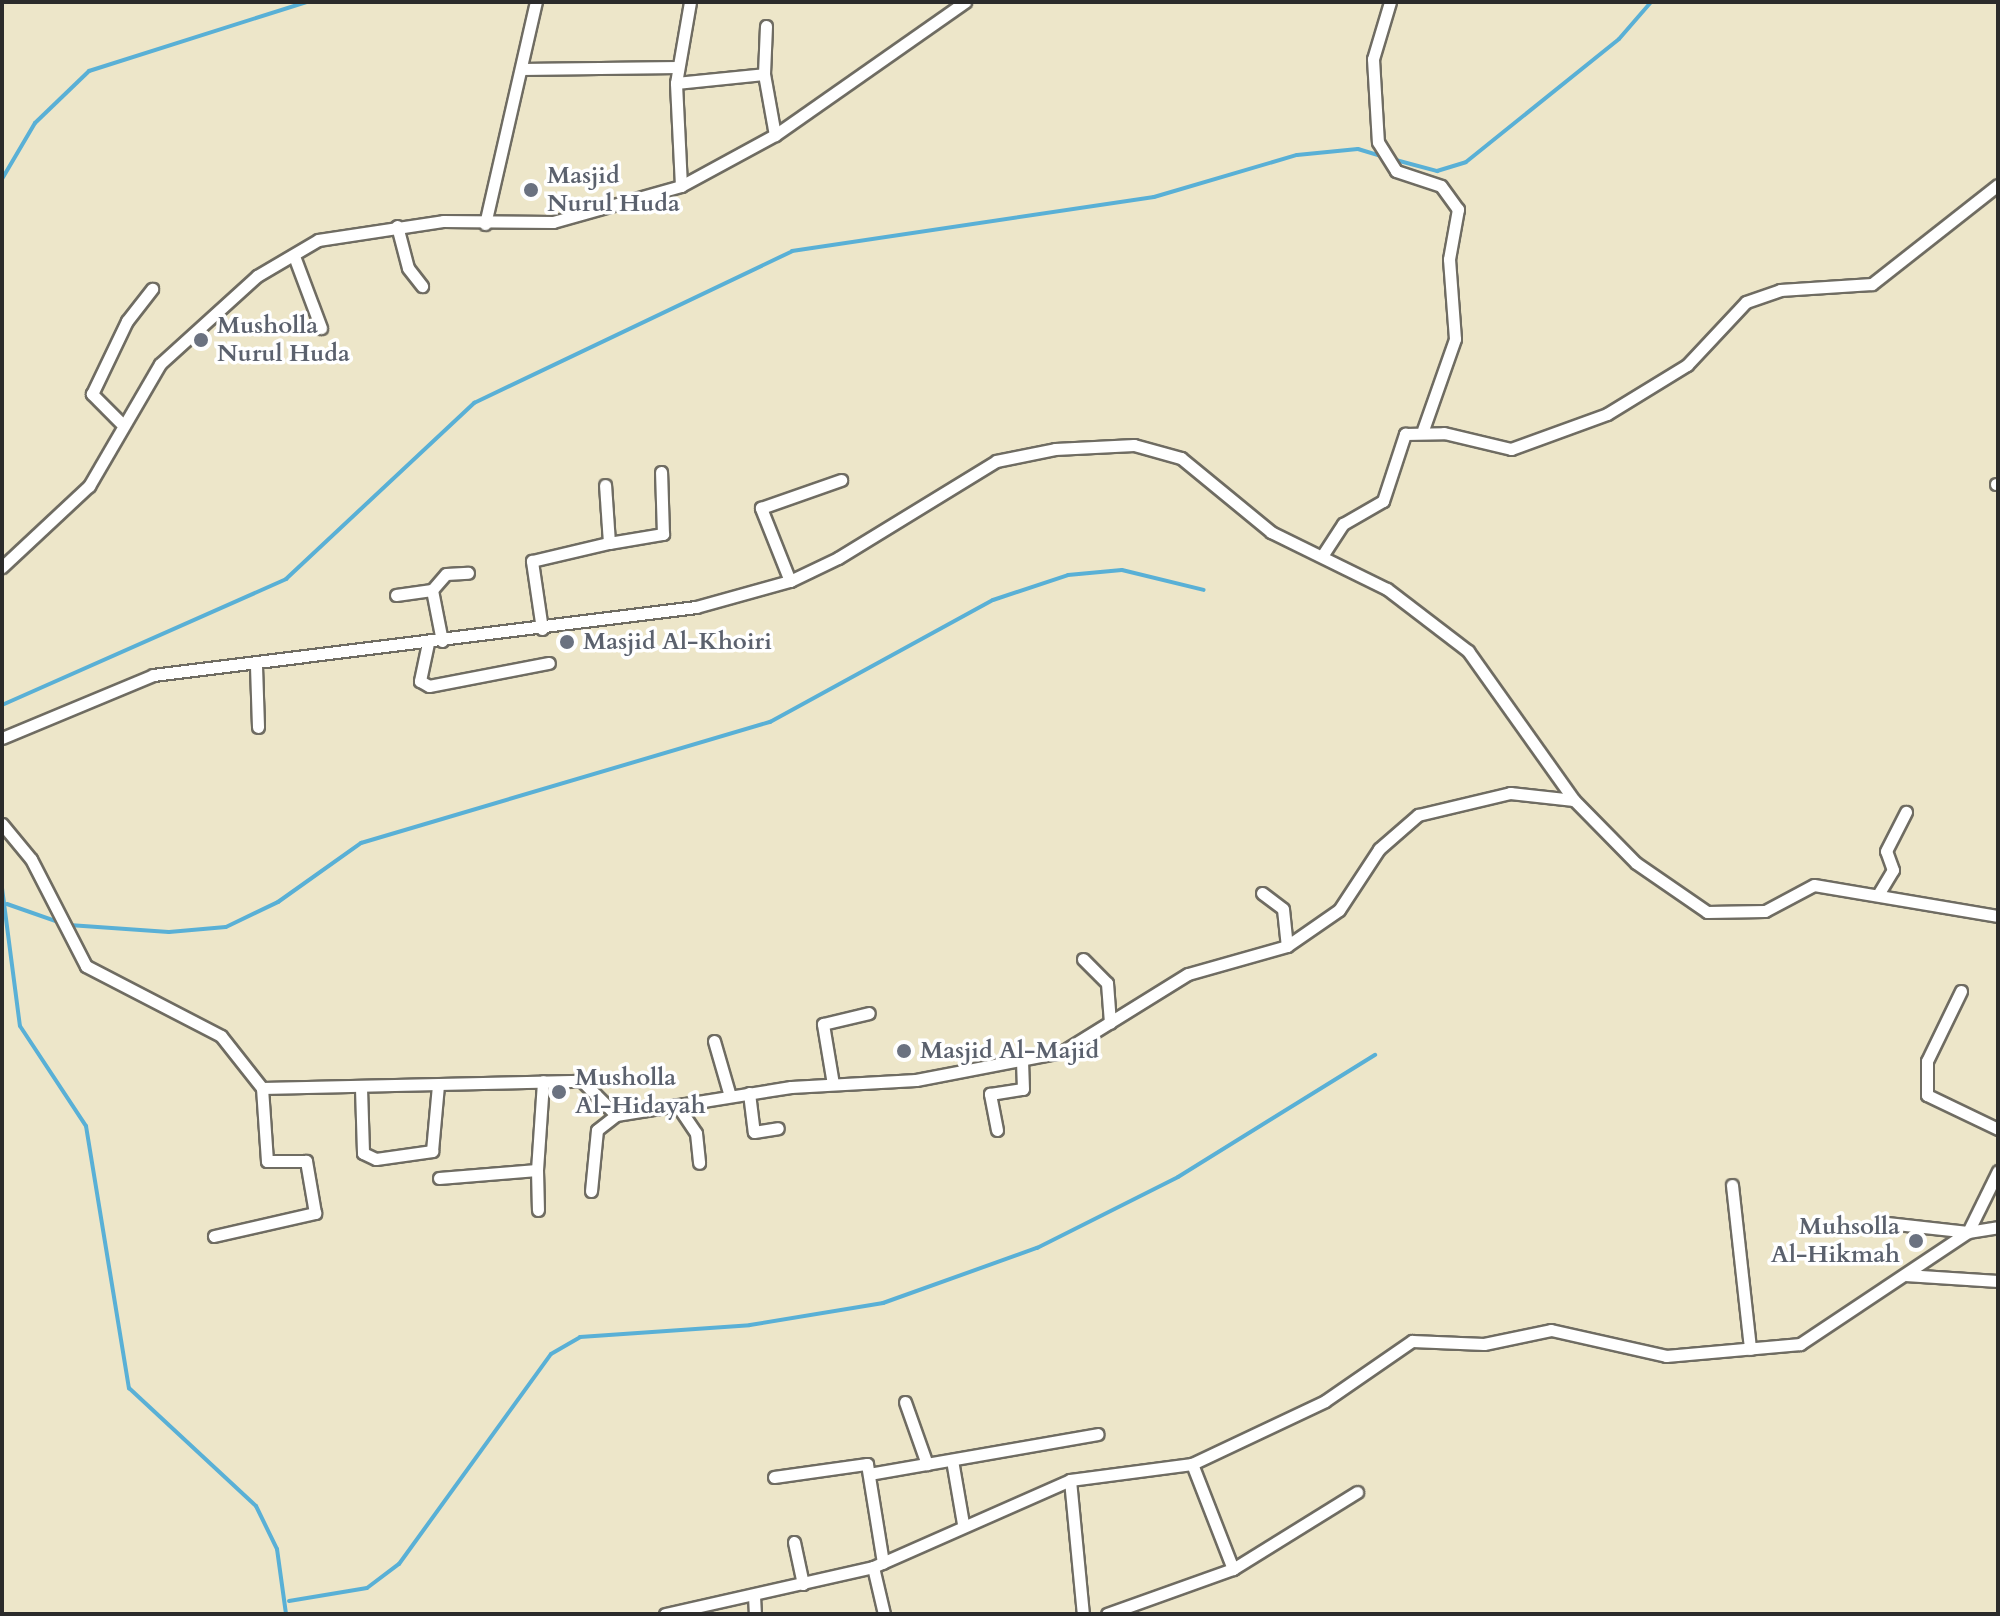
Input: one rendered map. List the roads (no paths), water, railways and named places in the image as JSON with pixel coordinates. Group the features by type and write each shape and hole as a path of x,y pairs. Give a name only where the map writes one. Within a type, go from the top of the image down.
{"street":[{"path":"485,224 536,2"},
{"path":"681,186 676,83 690,2"},
{"path":"2,567 89,486 120,422 160,364 226,297 318,240 397,226 553,222 681,186 775,135 965,2"},
{"path":"1390,2 1373,59 1378,142 1396,171 1441,186 1458,209 1449,259 1455,339 1423,430"},
{"path":"766,26 764,74 775,135"},
{"path":"521,69 678,67"},
{"path":"676,83 764,74"},
{"path":"1324,553 1343,524 1383,501 1400,440 1423,430 1511,449 1607,414 1687,365 1746,302 1780,290 1872,284 1998,185"},
{"path":"397,226 422,286"},
{"path":"294,256 321,328"},
{"path":"120,422 92,394 127,321 152,289"},
{"path":"2,738 153,675 256,666 656,617 790,581 996,461 1093,445 1181,458 1271,532 1324,553 1387,589 1468,651 1574,800 1636,863 1722,917 1765,911 1814,885 1879,893 1998,916"},
{"path":"542,629 532,561 663,534 661,472"},
{"path":"790,581 761,508 841,480"},
{"path":"605,485 609,543"},
{"path":"396,595 432,590 446,574 468,573"},
{"path":"432,590 442,641"},
{"path":"428,643 420,681 429,686 549,663"},
{"path":"256,666 258,727"},
{"path":"591,1191 597,1130 616,1115 749,1093 1022,1062 1062,1052 1188,974 1287,946 1339,910 1379,849 1418,815 1510,793 1574,800"},
{"path":"1879,893 1893,870 1885,855 1906,812"},
{"path":"2,824 31,859 86,966 221,1036 262,1088 267,1161 306,1161 315,1213 214,1236"},
{"path":"1262,893 1283,909 1287,946"},
{"path":"1083,959 1107,983 1110,1023"},
{"path":"1961,991 1927,1061 1927,1095 1998,1129"},
{"path":"833,1084 823,1024 869,1013"},
{"path":"714,1041 730,1096"},
{"path":"997,1130 990,1094 1023,1089 1022,1062"},
{"path":"262,1088 361,1088 543,1081 593,1084 616,1115"},
{"path":"538,1210 537,1170 543,1081"},
{"path":"361,1088 363,1153 376,1159 432,1151 438,1085"},
{"path":"749,1093 752,1129 778,1128"},
{"path":"677,1105 696,1133 699,1163"},
{"path":"439,1178 537,1170"},
{"path":"665,1614 754,1596 878,1565 963,1524 1070,1480 1192,1464 1325,1401 1412,1341 1484,1344 1551,1330 1666,1356 1800,1344 1968,1232 1998,1171"},
{"path":"1732,1185 1750,1349"},
{"path":"1887,1223 1968,1232 1998,1227"},
{"path":"1905,1275 1998,1281"},
{"path":"905,1402 927,1464"},
{"path":"869,1474 1098,1434"},
{"path":"952,1460 963,1524"},
{"path":"774,1477 867,1464 884,1614"},
{"path":"1192,1464 1233,1569"},
{"path":"1070,1480 1083,1614"},
{"path":"1111,1613 1233,1569 1357,1492"},
{"path":"794,1542 803,1584"},
{"path":"754,1596 755,1614"}],"waterway":[{"path":"2,179 35,123 89,71 307,2"},
{"path":"1392,159 1437,171 1466,162 1619,39 1651,2"},
{"path":"2,705 286,579 474,403 792,251 1154,197 1297,155 1358,149 1384,157"},
{"path":"69,925 169,932 226,927 278,902 361,843 770,722 993,600 1068,575 1122,570 1204,590"},
{"path":"2,888 20,1026 86,1126 129,1388 256,1506 277,1549 286,1614"},
{"path":"7,904 61,923"},
{"path":"289,1601 367,1588 399,1564 551,1354 580,1337 750,1325 883,1303 1037,1248 1178,1177 1375,1055"}],"place":[{"name":"Masjid Nurul Huda","path":"531,190"},
{"name":"Musholla Nurul Huda","path":"201,340"},
{"name":"Masjid Al-Khoiri","path":"567,642"},
{"name":"Masjid Al-Majid","path":"904,1051"},
{"name":"Musholla Al-Hidayah","path":"559,1092"},
{"name":"Muhsolla Al-Hikmah","path":"1916,1241"}]}
